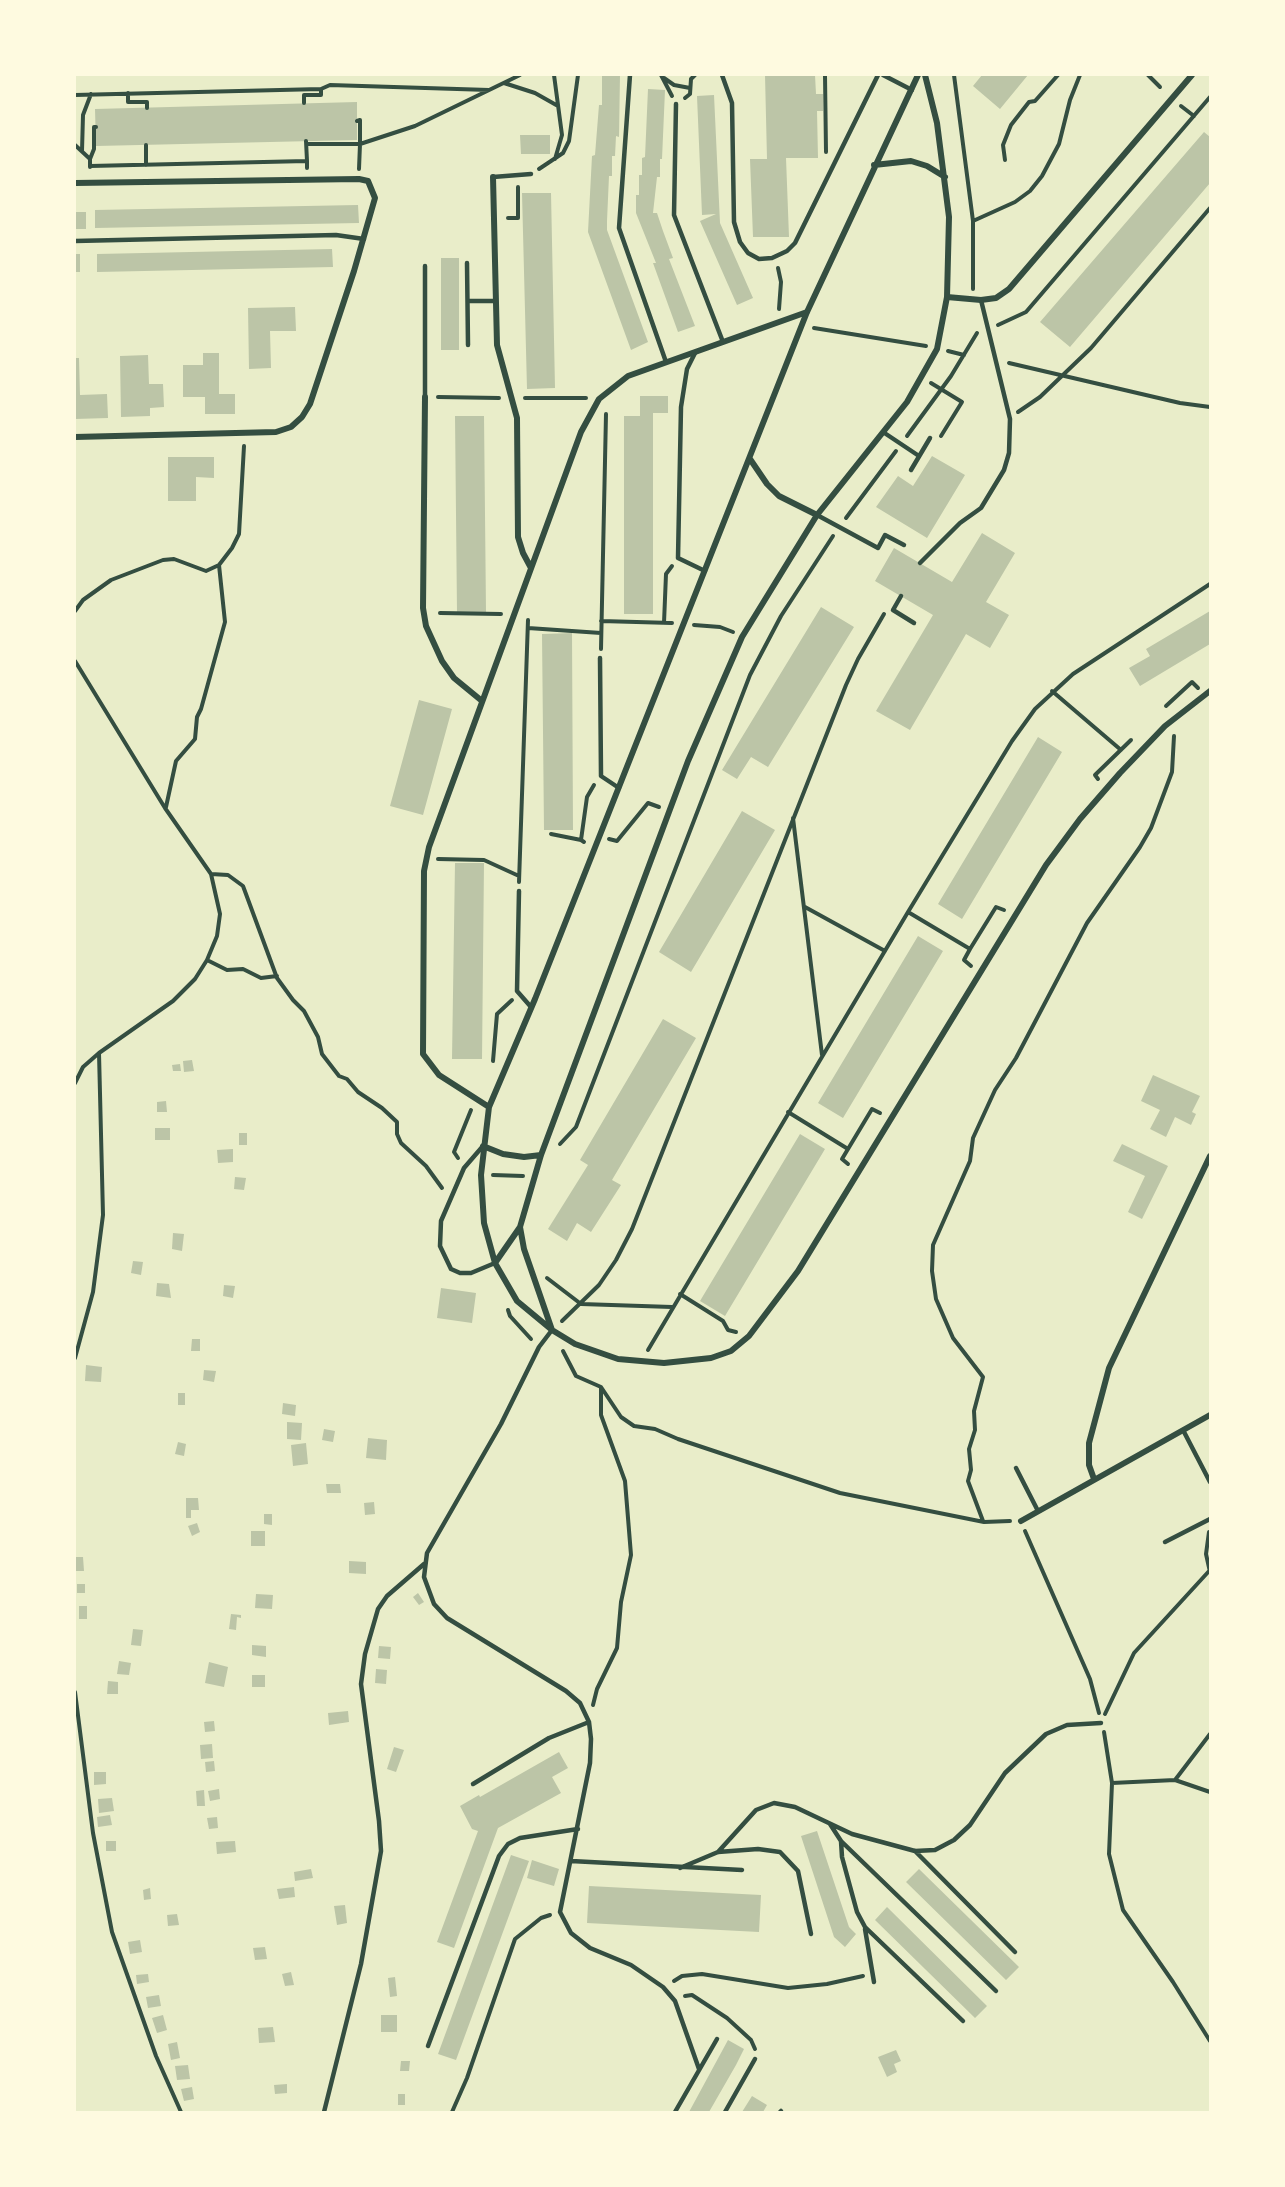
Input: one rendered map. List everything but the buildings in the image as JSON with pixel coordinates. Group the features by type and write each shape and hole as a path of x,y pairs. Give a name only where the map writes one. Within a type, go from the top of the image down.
{"street":[{"path":"918,75 807,312 600,836 489,1107 483,1146 483,1207 495,1263 517,1301 552,1330 597,1354 641,1362 685,1362 711,1358 730,1351 749,1336 798,1271 1046,865 1080,819 1120,773 1176,717 1210,691"},
{"path":"495,1263 520,1227 541,1155 673,801 709,710 742,637 817,514 883,432 922,378 937,349 947,297 949,217 937,123 925,75"},
{"path":"947,297 981,300 996,298 1010,289 1192,75"},
{"path":"874,165 911,161 927,166 945,177"},
{"path":"493,177 497,345 517,418 518,537 531,568"},
{"path":"75,183 359,178 368,181 375,198 364,239 310,404 302,417 291,427 276,432 75,437"},
{"path":"489,1107 439,1075 423,1054 426,858 581,432 599,399 628,376 807,312"},
{"path":"425,397 423,608 426,626 442,661 454,678 482,701"},
{"path":"750,459 767,484 779,496 817,514"},
{"path":"483,1146 503,1154 524,1157 541,1155"},
{"path":"1094,1479 1089,1465 1089,1443 1109,1368 1210,1156"},
{"path":"520,1227 524,1249 552,1330"},
{"path":"1021,1521 1210,1415"}],"lane":[{"path":"630,75 619,228 666,362"},
{"path":"722,75 732,103 734,222 740,242 748,253 765,258 787,251 795,243 878,75"},
{"path":"883,75 912,90"},
{"path":"676,104 674,215 723,342"},
{"path":"493,177 531,174"},
{"path":"75,241 336,235 364,239"},
{"path":"467,263 468,345"},
{"path":"425,266 425,397"},
{"path":"920,563 960,523 981,508 1004,470 1009,453 1010,419 981,300"},
{"path":"468,301 495,301"},
{"path":"695,351 687,369 681,407 678,558 705,571"},
{"path":"883,432 920,456"},
{"path":"911,470 930,438"},
{"path":"817,514 878,549 885,535 904,545"},
{"path":"901,596 893,610 914,623"},
{"path":"600,658 601,776 619,788"},
{"path":"519,891 519,993 531,1008"},
{"path":"483,1146 464,1168 441,1221 439,1234 444,1259 451,1269 460,1273 471,1273 495,1263"},
{"path":"324,2112 361,1964 381,1851 380,1821 361,1684 364,1654 383,1602 424,1564 434,1539 501,1424 539,1347 552,1330"},
{"path":"1183,1430 1210,1482"},
{"path":"1016,1468 1038,1511"},
{"path":"1165,1542 1210,1520"},
{"path":"424,1564 428,1591 447,1618 566,1691 580,1703 589,1722 590,1763 560,1912 571,1934 590,1948 631,1965 663,1988 675,2001 699,2069"},
{"path":"473,1784 549,1738 589,1722"},
{"path":"718,1852 756,1810 774,1803 795,1807 852,1834 915,1851 934,1850 954,1840 970,1824 1005,1773 1046,1734 1067,1725 1101,1723"},
{"path":"829,1822 841,1840 996,1991"},
{"path":"428,2046 500,1856 508,1844 520,1838 578,1829"},
{"path":"841,1840 842,1857 857,1912 865,1927 963,2021"},
{"path":"680,1868 718,1852 758,1849 780,1852 798,1871 811,1934"},
{"path":"915,1851 1015,1952"},
{"path":"571,1861 742,1870"},
{"path":"865,1927 874,1982"},
{"path":"675,2112 717,2039"},
{"path":"724,2112 755,2059"}],"path":[{"path":"307,179 307,143 360,144 415,126 520,75"},
{"path":"553,162 562,135 554,75"},
{"path":"531,174 553,162 563,153 569,141 578,75"},
{"path":"662,76 676,104 690,94 691,79 695,75"},
{"path":"825,75 826,182"},
{"path":"954,75 973,221 973,300"},
{"path":"1005,160 1003,145 1011,125 1029,102 1035,101 1058,75"},
{"path":"973,221 1015,202 1042,176 1059,144 1070,100 1080,75"},
{"path":"1148,75 1160,87"},
{"path":"662,76 674,85 690,88"},
{"path":"504,83 535,93 558,107"},
{"path":"75,95 321,89 330,85 489,90"},
{"path":"304,104 304,95 321,95 321,89"},
{"path":"128,93 128,102 147,102 147,108"},
{"path":"82,152 83,115 91,94"},
{"path":"997,325 1026,312 1210,97"},
{"path":"1180,106 1194,116"},
{"path":"357,121 360,120 359,178"},
{"path":"90,183 90,159 94,149 94,127 96,127"},
{"path":"75,145 90,159"},
{"path":"146,145 146,165"},
{"path":"90,166 307,161"},
{"path":"508,218 518,218 519,175"},
{"path":"1017,412 1040,397 1091,348 1210,208"},
{"path":"777,263 781,282 779,309"},
{"path":"814,328 926,346"},
{"path":"557,1146 576,1127 750,675 781,616 839,527 941,389 979,330"},
{"path":"947,351 964,355"},
{"path":"1008,363 1180,403 1210,407"},
{"path":"922,378 962,402 949,423"},
{"path":"425,397 493,398"},
{"path":"547,398 571,398"},
{"path":"600,658 606,413"},
{"path":"75,611 83,600 111,580 163,560 174,559 206,570 219,565 239,534 244,445"},
{"path":"664,623 666,574 678,558"},
{"path":"165,808 176,761 195,739 196,717 201,709 225,622 219,565"},
{"path":"641,1362 908,912 1012,741 1035,709 1052,691 1105,652 1210,584"},
{"path":"893,610 885,613 858,659 793,817 632,1229 616,1260 581,1304 552,1330 576,1376 601,1387 621,1417 634,1426 655,1429 678,1439 820,1487 984,1522 1021,1521 1090,1679 1108,1747 1112,1784 1109,1854 1123,1910 1173,1982 1210,2041"},
{"path":"440,613 514,614"},
{"path":"519,891 528,620"},
{"path":"528,628 601,633"},
{"path":"75,661 165,808 211,874 220,914 217,936 207,960 195,978 173,1001 99,1053 83,1067 75,1083"},
{"path":"1052,691 1121,750"},
{"path":"984,1522 969,1482 971,1470 969,1449 975,1430 974,1411 983,1377 953,1338 936,1299 932,1271 933,1245 970,1161 973,1138 999,1083 1016,1058 1087,923 1151,828 1172,772 1176,717"},
{"path":"581,840 586,797 601,776"},
{"path":"600,836 617,842 648,802 659,807 662,798 673,801"},
{"path":"793,817 822,1056"},
{"path":"550,834 581,840 596,846"},
{"path":"438,859 484,860 519,876"},
{"path":"211,874 228,875 243,886 277,976 284,990 304,1011 318,1037 322,1054 333,1070 397,1122 397,1134 401,1143 426,1166 431,1176 451,1198"},
{"path":"804,906 885,951"},
{"path":"964,960 996,908"},
{"path":"908,912 970,950"},
{"path":"207,960 227,970 243,969 261,978 277,976"},
{"path":"493,1071 497,1014 519,993"},
{"path":"75,1358 93,1292 103,1215 99,1053"},
{"path":"842,1159 872,1109"},
{"path":"464,1168 454,1152 470,1112"},
{"path":"788,1112 848,1149"},
{"path":"493,1175 524,1176"},
{"path":"546,1277 581,1304 672,1307"},
{"path":"680,1294 723,1321 728,1330 749,1336"},
{"path":"507,1306 510,1316 539,1347"},
{"path":"589,1722 597,1689 617,1648 621,1602 631,1555 625,1481 601,1415 601,1387"},
{"path":"1101,1723 1110,1698 1134,1653 1210,1571 1206,1554 1210,1520"},
{"path":"75,1692 93,1833 112,1932 156,2056 181,2112"},
{"path":"1175,1780 1210,1734"},
{"path":"1112,1784 1175,1780 1210,1792"},
{"path":"452,2112 467,2078 515,1939 541,1918 560,1912"},
{"path":"663,1988 682,1976 702,1974 788,1988 827,1984 873,1974"},
{"path":"675,2001 692,1995 727,2018 751,2040 756,2050 755,2059"}]}
